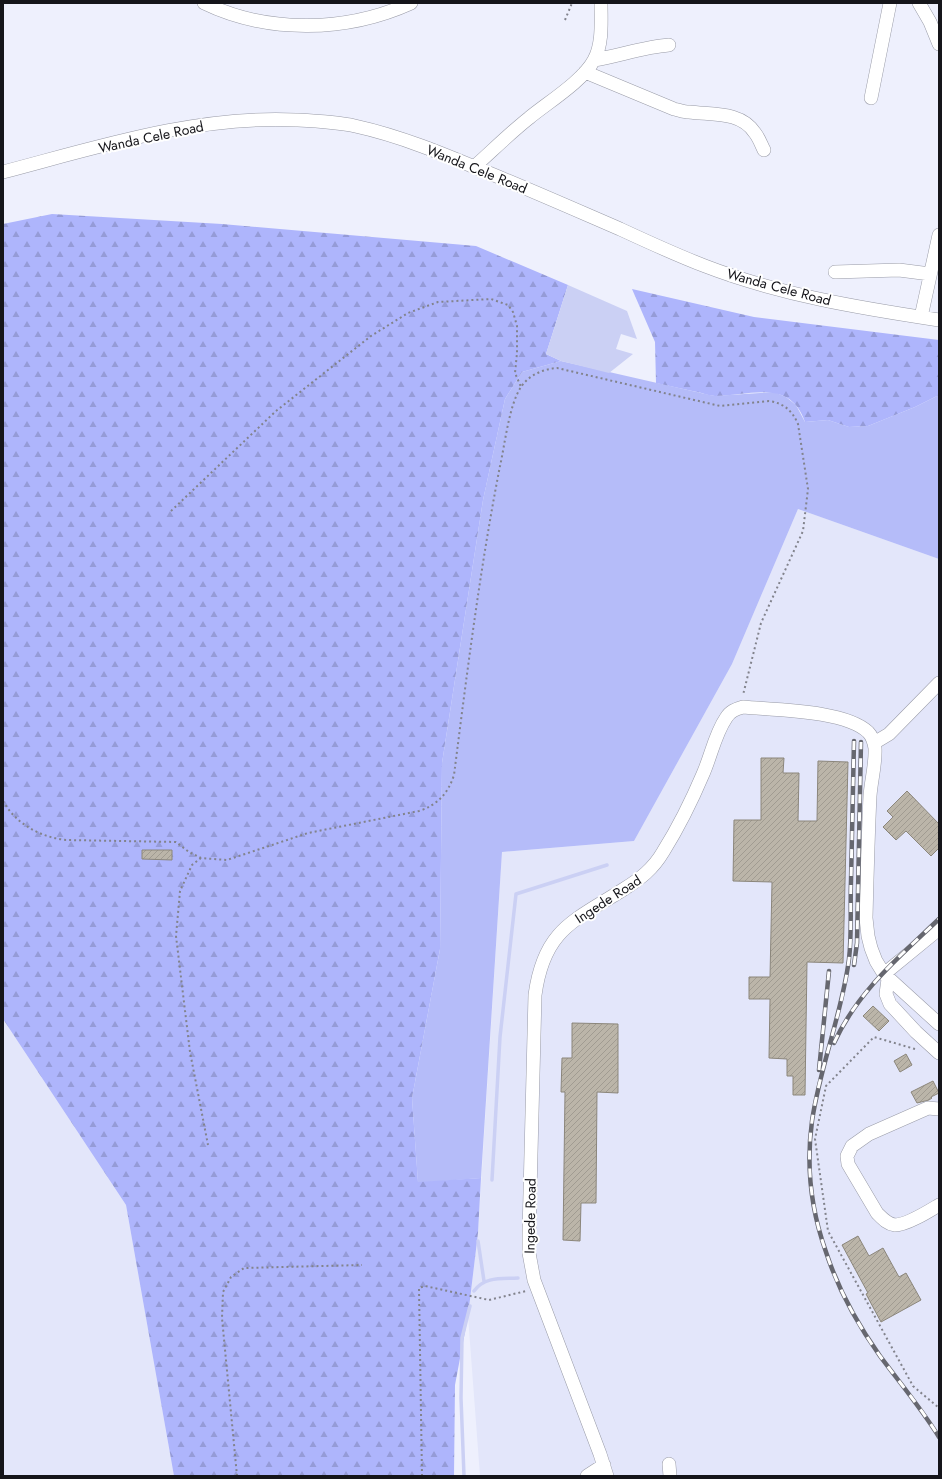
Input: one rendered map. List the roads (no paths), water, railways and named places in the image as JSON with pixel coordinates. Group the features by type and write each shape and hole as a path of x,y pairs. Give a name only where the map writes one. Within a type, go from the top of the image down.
{"street":[{"path":"204,3 237,16 287,25 341,24 396,10 411,3"},
{"path":"474,167 527,119 586,72 594,60 599,46 601,3"},
{"path":"871,98 890,3"},
{"path":"919,3 930,22 939,44"},
{"path":"594,60 613,57 656,46 669,45"},
{"path":"586,72 674,109 688,112 720,114 736,118 750,127 764,150"},
{"name":"Wanda Cele Road","path":"3,172 126,140 187,127 220,123 270,120 297,120 353,126 399,139 474,167 705,266 750,282 802,295 939,320"},
{"path":"921,317 939,235"},
{"path":"835,272 900,270 930,274"},
{"path":"939,683 889,734 874,743 875,750 870,785 866,918 871,948 876,961 886,976 939,1024"},
{"name":"Ingede Road","path":"605,1471 530,1266 529,1233 535,995 541,965 553,942 562,931 589,911 639,880 656,864 676,830 703,774 725,718 729,713 740,708 785,710 838,718 851,722 868,732 874,743"},
{"path":"939,929 886,976 886,994 890,1004 916,1032 939,1053"},
{"path":"939,1109 928,1108 869,1134 852,1146 847,1156 848,1164 877,1213 888,1223 896,1225 903,1223 939,1205"},
{"path":"587,1476 605,1471"}],"waterway":[{"path":"492,1180 500,1037 516,894 607,865"},
{"path":"478,1241 484,1281"},
{"path":"474,1291 478,1286 494,1279 518,1278"},
{"path":"464,1476 461,1398 462,1338 470,1306"}],"railway":[{"path":"854,741 850,950 846,979 820,1080 812,1121 810,1138 810,1171 813,1204 821,1236 836,1280 856,1319 880,1356 918,1406 939,1437"},
{"path":"854,965 857,943 861,742"},
{"path":"834,1043 844,1024 867,991 880,976 939,919"},
{"path":"819,1070 829,971"}]}
